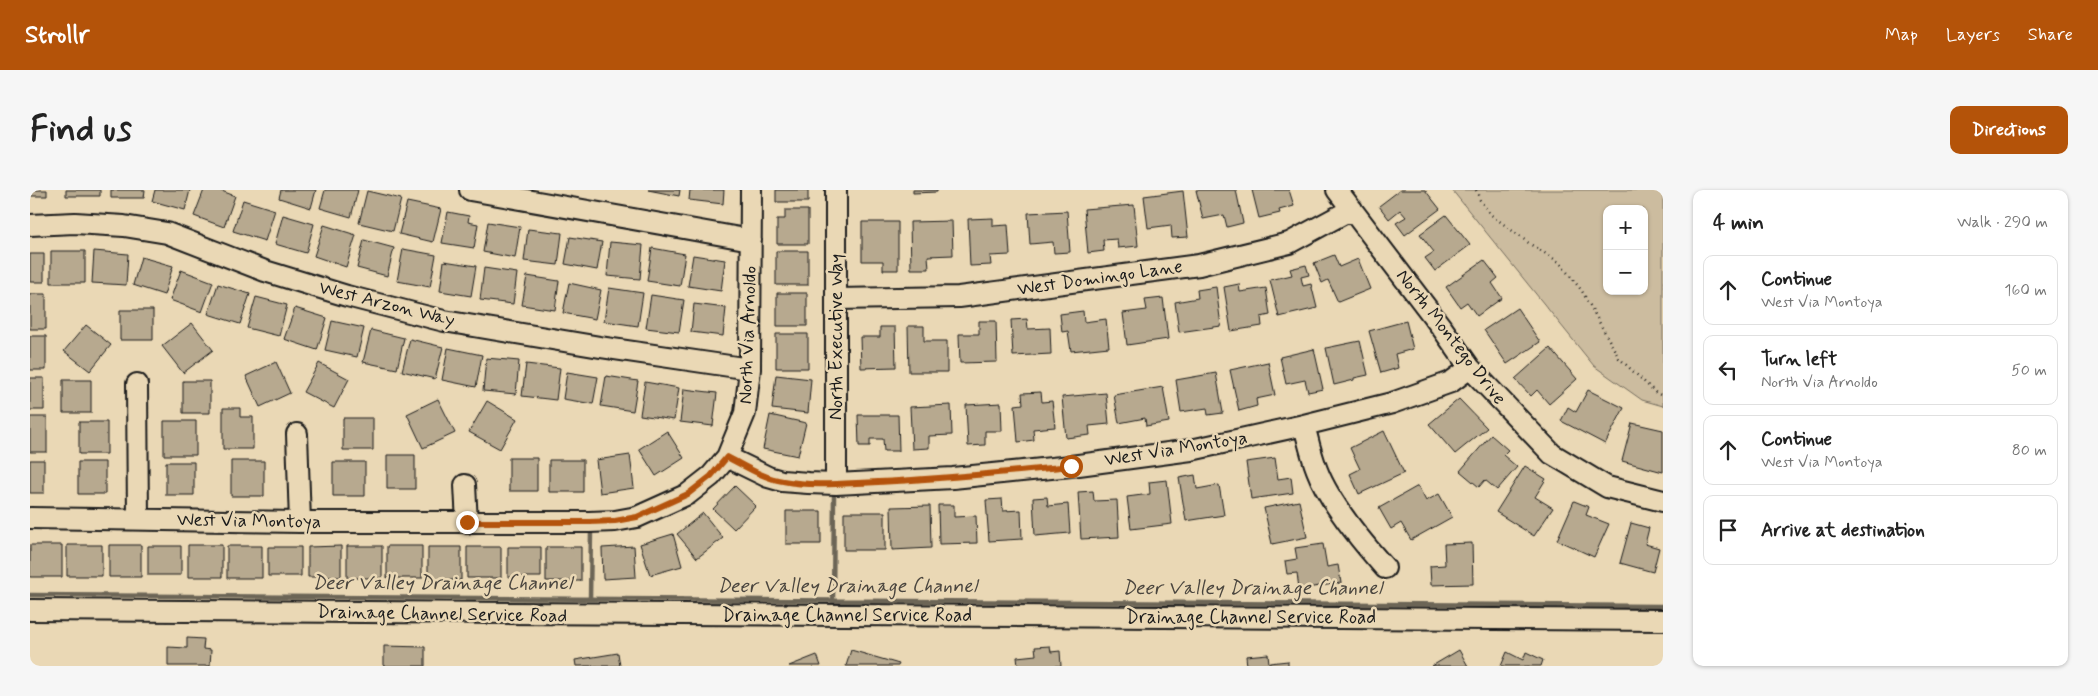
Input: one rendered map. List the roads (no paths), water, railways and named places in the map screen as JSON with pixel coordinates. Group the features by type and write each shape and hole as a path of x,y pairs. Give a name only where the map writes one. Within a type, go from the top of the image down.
{"street":[{"path":"470,190 752,240"},
{"name":"North Via Arnoldo","path":"637,517 688,494 711,476 727,457 745,413 750,370 751,190"},
{"name":"North Executive Way","path":"836,190 836,484"},
{"name":"North Montego Drive","path":"1337,190 1442,328 1470,368 1507,410 1552,454 1607,487 1663,501"},
{"name":"West Domingo Lane","path":"836,299 959,297 1199,265 1289,243 1352,209"},
{"name":"West Arzon Way","path":"30,224 75,223 124,226 167,233 265,271 347,296 444,321 600,348 750,370"},
{"name":"West Via Montoya","path":"727,457 782,481 836,484 953,478 1071,466 1191,450 1304,425 1400,400 1451,382 1470,368"},
{"path":"137,384 138,519"},
{"path":"1304,425 1317,471 1366,548 1385,568"},
{"path":"297,434 300,522"},
{"path":"465,485 467,522"},
{"name":"West Via Montoya","path":"30,518 300,522 589,522 615,521 637,517"},
{"name":"Drainage Channel Service Road","path":"30,610 1663,620"}],"waterway":[{"path":"833,602 834,495"},
{"path":"590,599 591,531"},
{"name":"Deer Valley Drainage Channel","path":"30,595 1663,606"}]}
